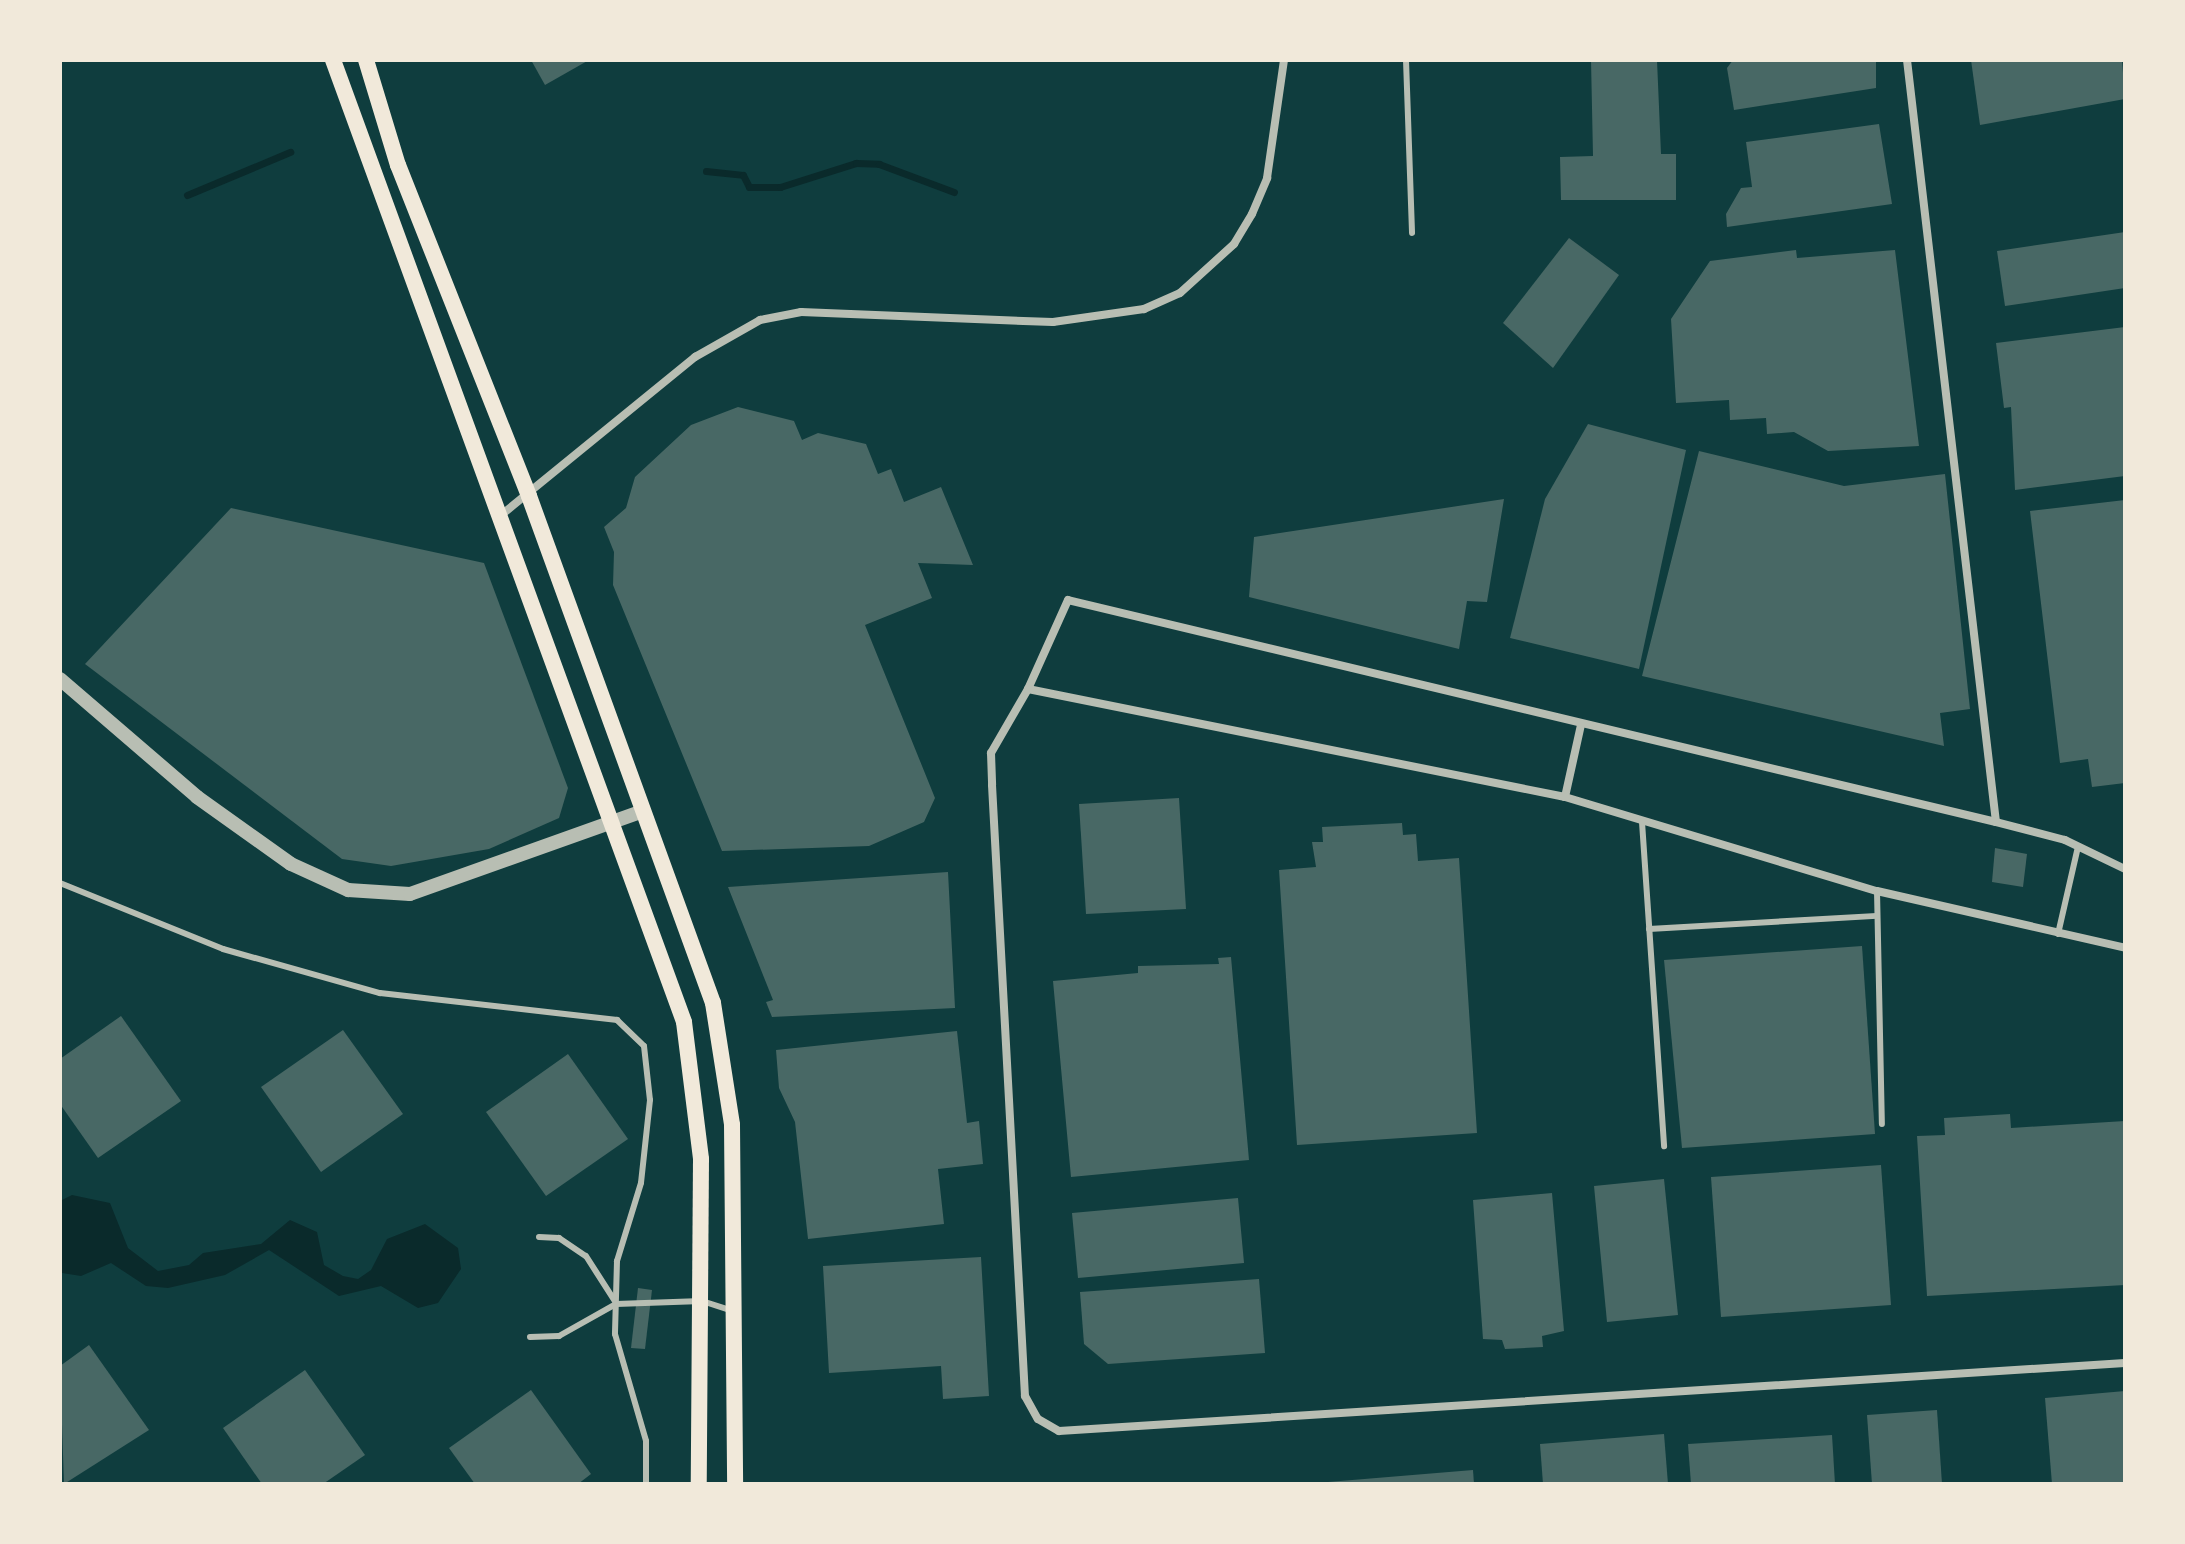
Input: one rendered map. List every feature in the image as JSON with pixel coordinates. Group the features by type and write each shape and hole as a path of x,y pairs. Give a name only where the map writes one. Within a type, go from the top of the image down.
{"main road":[{"path":"333,60 612,822 692,1055 702,1301 699,1484"},
{"path":"366,60 398,165 529,496 713,1003 726,1068 736,1312 735,1484"}],"street":[{"path":"500,516 529,496 695,357 760,320 801,312 1053,322 1144,309 1180,293 1234,244 1252,214 1267,178 1284,60"},
{"path":"1907,60 1996,822"},
{"path":"2125,869 2078,847 1996,822 1068,600 1028,689 991,753 1025,1396 1038,1419 1059,1431 2125,1363"},
{"path":"60,679 197,797 291,864 348,890 410,894 643,811"},
{"path":"1028,689 1565,797 1877,891 2058,937 2125,948"},
{"path":"1565,797 1581,725"}],"lane":[{"path":"1406,60 1412,233"},
{"path":"1642,822 1664,1146"},
{"path":"2058,937 2078,847"},
{"path":"60,883 223,949 380,993 617,1020 644,1046 650,1100 641,1183 617,1261 615,1334 646,1441 646,1484"},
{"path":"1877,891 1882,1124"},
{"path":"1649,929 1877,916"},
{"path":"539,1237 559,1238 586,1256 616,1304"},
{"path":"530,1337 559,1336 616,1304 702,1301 736,1312"}],"water":[{"path":"72,1195 110,1203 128,1248 158,1271 189,1265 203,1253 261,1244 290,1220 317,1232 324,1265 343,1276 358,1279 371,1270 387,1239 425,1224 458,1248 461,1269 438,1303 418,1308 381,1286 339,1296 269,1250 225,1275 168,1288 146,1286 111,1263 81,1276 62,1273 60,1201"}],"building":[{"path":"531,60 589,60 545,85"},
{"path":"1591,60 1657,60 1661,154 1676,154 1676,200 1561,200 1560,157 1593,156"},
{"path":"1733,60 1876,60 1876,88 1734,110 1727,68"},
{"path":"1971,60 2122,60 2125,99 1980,125"},
{"path":"1879,124 1892,204 1727,227 1726,214 1741,188 1752,187 1746,142"},
{"path":"2125,232 2125,288 2005,306 1997,251"},
{"path":"1569,238 1619,275 1553,368 1503,323"},
{"path":"1796,250 1797,258 1895,250 1919,446 1828,451 1794,432 1767,434 1766,418 1730,420 1729,400 1676,403 1671,319 1710,261"},
{"path":"2125,327 2125,476 2015,490 2011,407 2004,408 1996,343"},
{"path":"738,407 794,421 802,440 818,433 866,444 878,474 891,469 904,502 941,487 973,565 918,563 932,598 865,625 935,798 924,822 869,846 722,851 613,585 614,552 604,527 626,508 635,477 691,425"},
{"path":"1588,424 1686,450 1639,669 1510,638 1545,499"},
{"path":"1699,451 1844,486 1945,474 1970,709 1940,713 1944,746 1642,676"},
{"path":"1504,499 1487,602 1467,601 1459,649 1249,597 1254,537"},
{"path":"2125,500 2125,783 2092,787 2088,759 2060,763 2030,511"},
{"path":"231,508 484,563 568,788 559,818 489,849 391,866 342,859 85,664"},
{"path":"1179,798 1186,909 1086,914 1079,804"},
{"path":"1402,823 1403,835 1416,834 1418,861 1459,858 1477,1133 1297,1145 1279,870 1316,867 1312,842 1323,842 1322,827"},
{"path":"1995,848 2027,854 2023,887 1992,882"},
{"path":"948,872 955,1008 772,1017 766,1002 773,1000 728,887"},
{"path":"1862,946 1875,1134 1682,1148 1664,960"},
{"path":"1231,957 1249,1160 1071,1177 1053,981 1138,973 1138,966 1219,964 1218,958"},
{"path":"121,1016 181,1101 98,1158 60,1104 60,1059"},
{"path":"343,1030 403,1114 321,1172 261,1087"},
{"path":"957,1031 967,1123 979,1121 983,1164 938,1169 944,1224 808,1239 795,1122 779,1088 776,1050"},
{"path":"568,1054 628,1139 546,1196 486,1112"},
{"path":"2010,1114 2011,1128 2125,1121 2125,1285 1927,1296 1917,1136 1945,1135 1944,1118"},
{"path":"1881,1165 1891,1305 1721,1317 1711,1177"},
{"path":"1664,1179 1678,1315 1607,1322 1594,1186"},
{"path":"1552,1193 1564,1331 1542,1336 1543,1347 1505,1349 1502,1340 1483,1339 1473,1200"},
{"path":"1238,1198 1244,1263 1078,1278 1072,1213"},
{"path":"981,1257 989,1396 943,1399 941,1366 829,1373 823,1266"},
{"path":"1259,1279 1265,1353 1108,1364 1084,1344 1080,1292"},
{"path":"638,1288 652,1290 645,1349 631,1348"},
{"path":"89,1345 149,1430 64,1484 60,1366"},
{"path":"305,1370 365,1455 323,1484 262,1484 223,1428"},
{"path":"531,1390 591,1474 578,1484 475,1484 449,1448"},
{"path":"2125,1391 2125,1484 2052,1484 2045,1398"},
{"path":"1937,1410 1942,1484 1872,1484 1867,1415"},
{"path":"1664,1434 1668,1484 1543,1484 1540,1444"},
{"path":"1832,1435 1835,1484 1691,1484 1688,1444"},
{"path":"1473,1470 1474,1484 1328,1484 1328,1482"}],"waterway":[{"path":"187,195 290,152"},
{"path":"706,171 743,175 749,187 780,187 856,163 879,164 954,192"}]}
